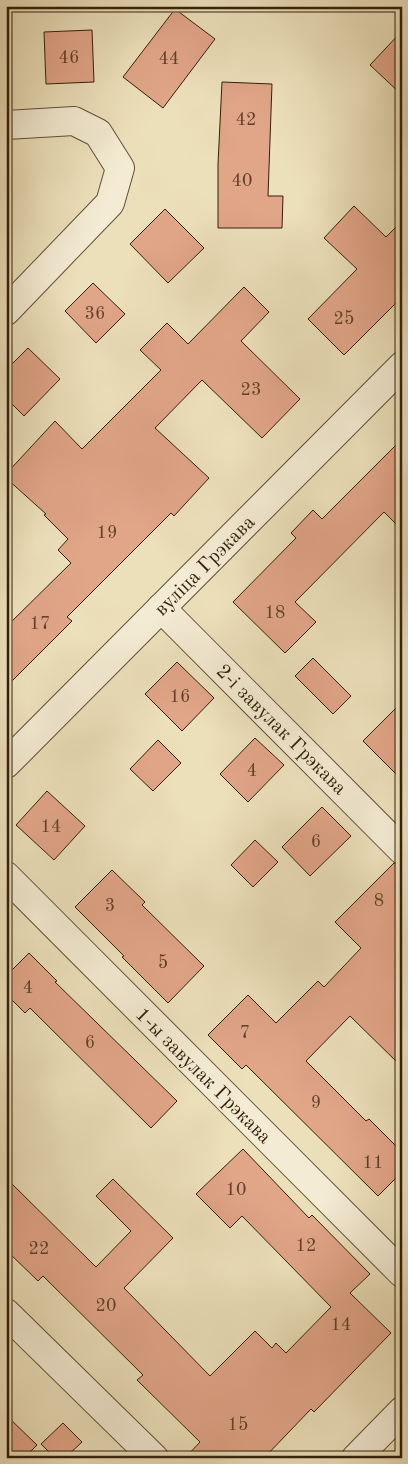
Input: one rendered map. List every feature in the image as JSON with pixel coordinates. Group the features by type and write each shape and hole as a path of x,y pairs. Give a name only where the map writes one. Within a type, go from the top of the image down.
{"street":[{"path":"6,125 74,121 98,133 120,168 110,203 6,311"},
{"name":"вуліца Грэкава","path":"6,764 161,608 396,383"},
{"name":"2-і завулак Грэкава","path":"161,608 402,850"},
{"name":"1-ы завулак Грэкава","path":"6,876 402,1273"},
{"path":"10,1323 154,1458"},
{"path":"356,1458 402,1411"}],"building":[{"path":"175,9 215,39 163,108 123,77"},
{"path":"92,30 94,82 46,84 44,32"},
{"path":"402,31 402,95 370,65"},
{"path":"222,82 272,84 268,196 283,196 282,228 218,228 218,164"},
{"path":"354,206 386,237 402,221 402,297 344,355 308,319 357,269 324,238"},
{"path":"165,209 204,248 168,283 130,244"},
{"path":"93,283 125,314 96,343 65,311"},
{"path":"244,287 269,312 241,341 300,399 262,438 202,380 155,428 209,478 174,516 171,513 67,617 72,621 6,687 6,627 71,563 58,550 68,539 44,515 46,514 6,478 6,474 55,421 82,449 161,370 140,350 167,323 188,344"},
{"path":"28,348 60,379 24,416 6,398 6,370"},
{"path":"402,439 402,530 384,512 295,602 316,622 285,653 233,602 296,538 291,533 313,510 322,519"},
{"path":"313,658 351,696 333,714 295,676"},
{"path":"177,662 214,698 182,731 145,694"},
{"path":"402,702 402,780 363,741"},
{"path":"255,738 284,765 248,802 220,774"},
{"path":"158,740 181,763 153,791 130,769"},
{"path":"47,791 85,826 54,860 16,825"},
{"path":"322,807 351,836 310,876 282,847"},
{"path":"255,840 278,862 253,887 231,865"},
{"path":"394,863 402,865 402,1067 350,1016 306,1061 366,1121 369,1119 402,1152 402,1172 378,1196 246,1065 242,1069 208,1035 248,995 276,1023 318,981 324,987 361,948 335,922"},
{"path":"112,870 145,902 142,905 204,966 168,1003 75,907"},
{"path":"29,953 57,981 55,982 177,1101 151,1128 30,1008 25,1013 6,994 6,976"},
{"path":"243,1149 309,1218 312,1215 370,1274 350,1293 391,1333 314,1412 311,1409 264,1458 185,1458 200,1442 137,1380 143,1375 43,1276 38,1281 6,1250 6,1178 96,1267 131,1231 96,1196 113,1179 173,1238 124,1288 210,1376 255,1331 272,1348 276,1343 286,1353 331,1307 242,1216 230,1228 196,1194"},
{"path":"6,1415 37,1445 24,1458 6,1458"},
{"path":"63,1423 82,1442 65,1458 55,1458 41,1444"}]}
